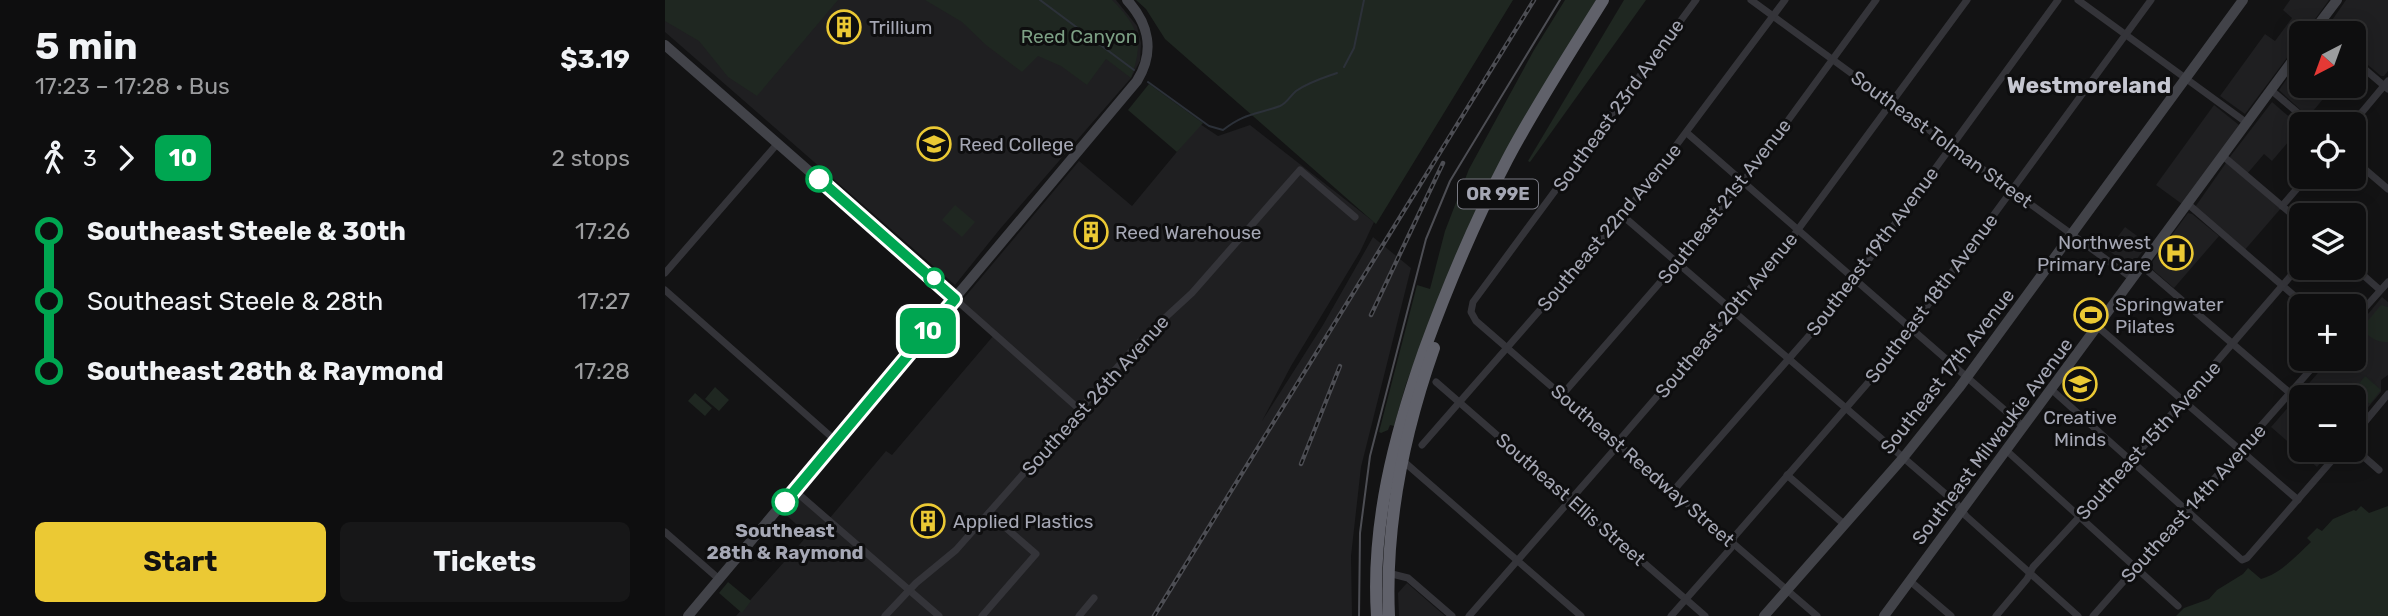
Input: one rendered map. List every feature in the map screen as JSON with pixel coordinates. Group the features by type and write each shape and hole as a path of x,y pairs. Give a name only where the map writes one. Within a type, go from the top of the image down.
{"highway":[{"name":"OR 99E","path":"1389,616 1388,573 1398,457 1410,389 1445,295 1478,219 1528,122 1603,0"},
{"name":"OR 99E","path":"1377,616 1378,533 1398,457 1456,288 1481,230 1540,117 1612,0"}],"street":[{"path":"688,616 1140,76 1148,54 1146,31 1140,15 1127,0"},
{"name":"Southeast 23rd Avenue","path":"1471,312 1473,302 1696,0"},
{"name":"Southeast Tolman Street","path":"1751,0 2133,279"},
{"name":"Southeast 22nd Avenue","path":"1422,445 1623,216 1785,0"},
{"name":"Southeast 21st Avenue","path":"1562,395 1677,263 1743,182 1876,0"},
{"name":"Southeast 20th Avenue","path":"1469,616 1762,276 1967,0"},
{"name":"Southeast 19th Avenue","path":"1673,491 1828,315 2058,0"},
{"path":"2078,0 2247,123"},
{"name":"Southeast 18th Avenue","path":"1671,616 1731,548 1734,537 1886,362 2151,0"},
{"name":"Southeast 17th Avenue","path":"1764,616 1903,458 1967,377 2243,0"},
{"path":"2324,21 2337,0"},
{"path":"665,45 1079,409"},
{"name":"Southeast Milwaukie Avenue","path":"1884,616 2289,65"},
{"path":"2363,112 2387,85 2366,69"},
{"path":"2271,90 2297,112"},
{"path":"1687,133 2024,427"},
{"path":"665,273 778,143"},
{"path":"2223,156 2289,212"},
{"name":"Southeast 26th Avenue","path":"885,616 909,590 950,556 1146,334 1192,293 1300,170 1355,217"},
{"path":"2366,170 2388,189"},
{"path":"2282,206 2297,189"},
{"path":"2188,204 2292,294"},
{"path":"1623,216 1903,458 2078,616"},
{"path":"2142,266 2289,392"},
{"name":"Southeast 15th Avenue","path":"1996,616 2033,567 2131,461 2289,278"},
{"path":"2366,278 2380,290"},
{"path":"2366,306 2388,282"},
{"path":"665,290 836,441"},
{"name":"Southeast Reedway Street","path":"1471,312 1476,321 1817,616"},
{"path":"2098,327 2298,500"},
{"name":"Southeast 14th Avenue","path":"2297,385 2309,371"},
{"name":"Southeast Ellis Street","path":"1436,382 1705,616"},
{"path":"2052,390 2242,560 2247,558 2331,462"},
{"name":"Southeast 14th Avenue","path":"2093,616 2289,394"},
{"path":"2366,421 2388,394"},
{"path":"2007,451 2179,606"},
{"path":"1398,457 1581,616"},
{"path":"2366,459 2379,470"},
{"path":"1787,475 1845,525"},
{"path":"795,491 939,616"},
{"path":"982,616 1036,554 989,513"},
{"path":"665,532 719,579"},
{"path":"1388,573 1408,578 1452,616"},
{"path":"1910,581 1951,616"},
{"path":"1079,616 1094,598"}],"shaded area":[{"name":"Reed College","path":"665,0 1116,0 1137,26 1141,43 1140,61 1131,78 955,285 665,32"},
{"path":"2290,0 2329,0 2314,21 2290,21 2292,18 2283,10"},
{"path":"2346,0 2388,0 2388,71 2384,76 2366,63 2366,21 2332,21"},
{"path":"2289,22 2289,55 2245,114 2220,96 2265,34 2275,41"},
{"path":"2289,75 2289,98 2324,98 2312,112 2303,112 2279,90"},
{"path":"2272,102 2289,117 2289,141 2272,161 2264,154 2247,174 2229,158"},
{"path":"2214,105 2239,125 2182,204 2156,185"},
{"path":"1200,124 1218,136 1250,125 1374,222 1360,252 1291,366 1262,421 1323,325 1373,237 1411,268 1361,467 1351,556 1352,616 736,616 808,535 783,512 799,494 829,519 886,451 892,455 994,335 959,304 1079,161 1132,206"},
{"path":"2228,160 2282,207 2243,252 2193,210"},
{"path":"2188,213 2219,236 2174,288 2150,265"},
{"path":"2125,227 2148,244 2131,267 2108,250"},
{"path":"2382,297 2388,302 2388,375 2381,380 2381,392 2366,410 2366,385 2307,385 2320,371 2366,371 2366,316"},
{"path":"2289,406 2289,443 2271,427"},
{"path":"1407,583 1445,616 1399,616 1398,593"}],"green space":[{"path":"665,0 838,0 757,96 728,77 699,41 665,21"},
{"name":"Reed Canyon","path":"925,0 1112,0 1128,18 1136,35 1137,54 1131,78 1106,59 1087,85 1061,66 1038,56 1022,72 986,45 962,22"},
{"path":"1136,0 1513,0 1376,224 1165,39 1146,9"},
{"path":"1565,0 1596,0 1443,287 1406,384 1394,426 1390,425 1388,430 1381,433 1379,432 1417,285 1430,289 1445,231 1469,169 1534,50"},
{"path":"1624,0 1646,0 1530,162 1528,161"},
{"path":"1149,84 1203,123 1177,152 1128,110"},
{"path":"955,205 975,222 962,237 942,220"},
{"path":"2381,305 2388,307 2388,342 2376,340 2366,333 2366,323"},
{"path":"2365,376 2381,390 2370,404 2366,400 2366,385 2358,385"},
{"path":"715,387 729,400 719,411 705,399"},
{"path":"695,393 712,408 705,416 688,401"},
{"path":"2361,506 2369,513 2388,506 2388,616 2176,616 2184,608 2209,599 2248,568 2261,579 2275,573 2311,542 2307,538 2317,528 2322,531 2333,519 2356,511"},
{"path":"728,582 751,601 742,613 719,593"}],"waterway":[{"path":"1040,0 1134,70"},
{"path":"1344,67 1354,48 1364,0"},
{"path":"1148,82 1209,126 1223,130 1244,117 1280,106 1301,88 1337,73"}],"tram line":[{"path":"1359,616 1360,533 1370,456 1426,239 1450,181 1560,0"}],"railway":[{"path":"1154,616 1534,0"},
{"path":"1371,315 1443,163"},
{"path":"1301,464 1340,366"}],"bus line":[{"name":"10","path":"785,502 955,299 819,179"}],"place":[{"name":"Trillium","path":"844,27"},
{"name":"Reed College","path":"934,144"},
{"name":"Reed Warehouse","path":"1091,232"},
{"name":"Northwest Primary Care","path":"2176,253"},
{"name":"Springwater Pilates","path":"2091,315"},
{"name":"Creative Minds","path":"2080,384"},
{"name":"Southeast 28th & Raymond","path":"785,502"},
{"name":"Applied Plastics","path":"928,521"}],"district":[{"name":"Westmoreland","path":"2089,85"}]}
